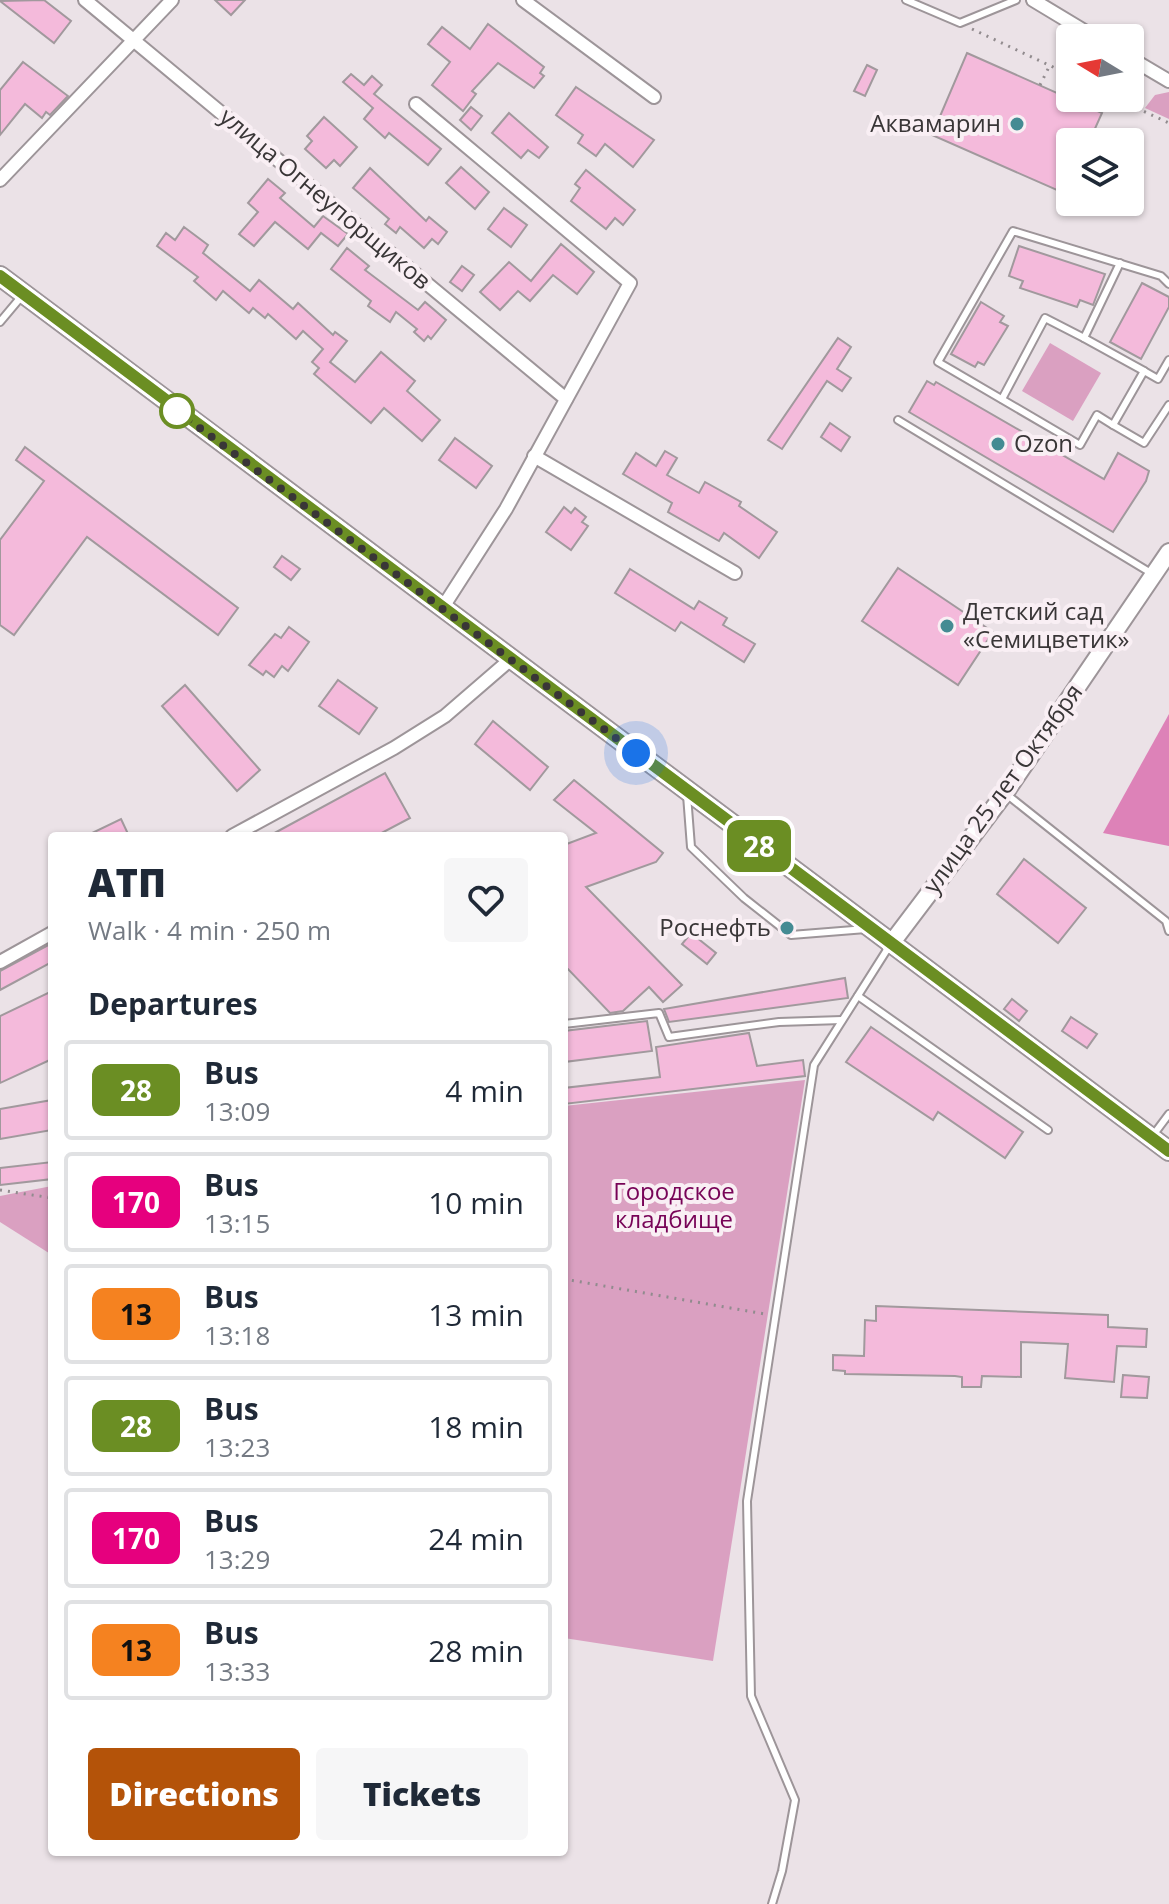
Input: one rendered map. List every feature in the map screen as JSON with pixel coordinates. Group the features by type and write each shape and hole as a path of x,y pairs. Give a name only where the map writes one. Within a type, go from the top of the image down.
{"main road":[{"path":"0,276 1169,1151"}],"street":[{"name":"улица Огнеупорщиков","path":"85,0 566,399"},
{"path":"0,180 172,0"},
{"path":"523,0 654,97"},
{"path":"1033,0 1073,24"},
{"path":"1144,66 1169,81"},
{"path":"416,104 630,283 506,509 443,607"},
{"path":"534,456 735,573"},
{"name":"улица 25 лет Октября","path":"890,945 1005,793 1169,552"},
{"path":"239,832 394,748 445,716 511,659"},
{"path":"0,962 48,935"}],"lane":[{"path":"906,0 960,23 1016,0"},
{"path":"1169,284 1161,276 1013,231 938,362 1080,445 1097,415 1144,443 1169,405"},
{"path":"1084,338 1120,263"},
{"path":"0,322 23,294"},
{"path":"1002,399 1045,318 1158,379 1169,360"},
{"path":"1113,425 1144,371"},
{"path":"898,420 1154,575"},
{"path":"686,791 691,847 744,898 791,935 870,928"},
{"path":"1005,793 1166,921 1169,931"},
{"path":"772,1904 782,1871 795,1800 751,1696 747,1501 814,1065 890,945"},
{"path":"858,996 1048,1130"},
{"path":"568,1024 659,1013 669,1037 779,1022 842,1020"},
{"path":"1152,1137 1169,1114"}],"path":[{"path":"960,23 1056,68"},
{"path":"1040,85 1050,65"},
{"path":"1144,111 1169,123"},
{"path":"0,1190 48,1197"},
{"path":"568,1280 776,1316"}],"green space":[{"path":"1169,92 1169,119 1145,108 1155,95"},
{"path":"1050,343 1101,373 1073,421 1022,391"},
{"name":"Городское кладбище","path":"805,1080 713,1661 568,1639 568,1106"},
{"path":"48,1187 48,1252 0,1222 0,1196"}],"shaded area":[{"path":"1169,714 1169,846 1103,833"}],"building":[{"path":"44,0 71,21 54,43 0,1"},
{"path":"215,0 245,0 231,15"},
{"path":"488,24 544,67 540,73 544,76 534,88 498,63 472,91 476,94 463,111 432,85 450,62 428,44 442,27 470,49"},
{"name":"Аквамарин","path":"967,53 1056,93 1056,112 1102,113 1095,128 1056,128 1056,190 932,135"},
{"path":"23,62 68,96 50,115 46,112 42,118 25,104 0,135 0,90"},
{"path":"867,65 877,70 865,96 854,91"},
{"path":"351,74 364,85 372,76 382,85 374,94 441,149 428,165 389,133 385,138 364,119 373,108 343,82"},
{"path":"576,87 654,140 633,167 605,144 596,156 578,143 583,135 556,115"},
{"path":"471,107 482,116 471,130 460,120"},
{"path":"509,113 548,147 539,158 528,150 521,158 492,133"},
{"path":"324,117 357,147 340,166 334,160 326,168 305,149 312,141 307,136"},
{"path":"461,167 489,192 475,209 446,183"},
{"path":"370,168 426,221 429,217 447,232 438,244 432,239 424,248 400,227 396,233 385,224 389,219 353,188"},
{"path":"586,170 635,210 623,225 615,218 606,229 571,201 580,188 575,184"},
{"path":"268,179 285,193 280,198 314,227 323,216 348,234 338,246 321,233 308,249 275,222 254,246 239,234 258,212 248,203"},
{"path":"504,208 527,225 511,247 488,229"},
{"path":"184,227 208,245 203,253 250,291 259,280 293,309 298,303 333,335 335,332 347,341 330,362 355,382 381,352 415,381 407,391 440,420 422,441 384,408 371,423 314,374 319,368 312,362 323,349 303,331 296,339 268,314 265,318 253,308 249,313 223,291 216,300 194,281 198,277 157,246 166,233 175,240"},
{"path":"561,244 594,272 577,294 553,275 530,301 518,291 500,310 480,292 509,262 531,281"},
{"path":"1019,246 1105,274 1093,305 1080,300 1077,307 1020,288 1023,281 1009,276"},
{"path":"347,248 369,266 365,270 418,310 425,302 446,320 431,339 428,336 424,341 414,332 417,329 396,312 390,322 368,306 371,301 331,269"},
{"path":"462,266 474,275 462,291 450,282"},
{"path":"1142,283 1169,297 1169,307 1141,359 1110,342"},
{"path":"981,302 1004,316 1000,322 1008,326 984,365 978,362 975,367 951,354"},
{"path":"838,338 851,347 837,369 851,378 842,391 827,381 782,449 768,440"},
{"path":"927,381 934,385 936,382 1104,479 1118,453 1149,471 1146,481 1113,532 909,412"},
{"path":"830,423 850,437 841,451 821,437"},
{"path":"455,438 492,466 476,488 439,460"},
{"path":"25,447 238,608 218,635 87,537 14,635 0,625 0,540 44,481 16,460"},
{"path":"665,451 677,458 667,475 699,493 705,482 741,502 739,506 777,532 759,558 724,533 719,541 668,512 672,503 623,474 636,453 656,466"},
{"path":"564,507 571,513 575,508 586,517 582,522 588,526 571,550 546,532"},
{"path":"282,556 300,569 291,580 274,567"},
{"path":"898,568 993,632 958,685 862,621"},
{"path":"630,569 694,609 699,601 727,618 723,625 755,644 744,662 681,622 675,631 615,593"},
{"path":"289,627 309,642 288,671 282,666 274,677 266,671 263,675 249,665 275,634 281,638"},
{"path":"338,680 377,708 359,734 319,706"},
{"path":"185,685 260,770 237,791 162,706"},
{"path":"493,721 548,767 530,790 475,744"},
{"path":"385,773 410,818 384,832 276,832"},
{"path":"574,780 663,853 656,862 586,887 682,985 663,1002 649,987 623,1011 610,1013 568,969 568,844 596,833 554,800"},
{"path":"121,819 127,832 94,832"},
{"path":"1024,859 1086,908 1058,943 997,894"},
{"path":"691,933 716,953 707,964 682,944"},
{"path":"48,945 48,964 0,990 0,971"},
{"path":"845,978 848,998 669,1022 664,1009"},
{"path":"48,993 48,1061 0,1083 0,1016"},
{"path":"1012,999 1027,1011 1019,1021 1004,1009"},
{"path":"1071,1017 1097,1034 1087,1048 1062,1031"},
{"path":"647,1021 652,1051 568,1062 568,1031"},
{"path":"871,1027 1023,1132 1005,1158 938,1112 933,1120 846,1062"},
{"path":"749,1033 757,1066 803,1060 805,1076 568,1104 568,1088 660,1077 656,1047"},
{"path":"48,1101 48,1131 0,1139 0,1109"},
{"path":"48,1162 48,1179 0,1185 0,1168"},
{"path":"876,1306 1108,1315 1108,1327 1147,1329 1146,1347 1117,1346 1114,1382 1065,1378 1068,1344 1021,1342 1021,1377 982,1376 981,1387 962,1387 962,1377 955,1376 845,1374 845,1371 833,1370 833,1355 864,1356 865,1320 876,1321"},
{"path":"1123,1375 1149,1377 1147,1398 1121,1397"}],"bus line":[{"name":"28","path":"0,276 1169,1151"}],"place":[{"name":"Аквамарин","path":"1017,124"},
{"name":"Ozon","path":"998,444"},
{"name":"Детский сад «Семицветик»","path":"947,626"},
{"name":"Роснефть","path":"787,928"}],"route":[{"path":"177,411 636,753"}]}
